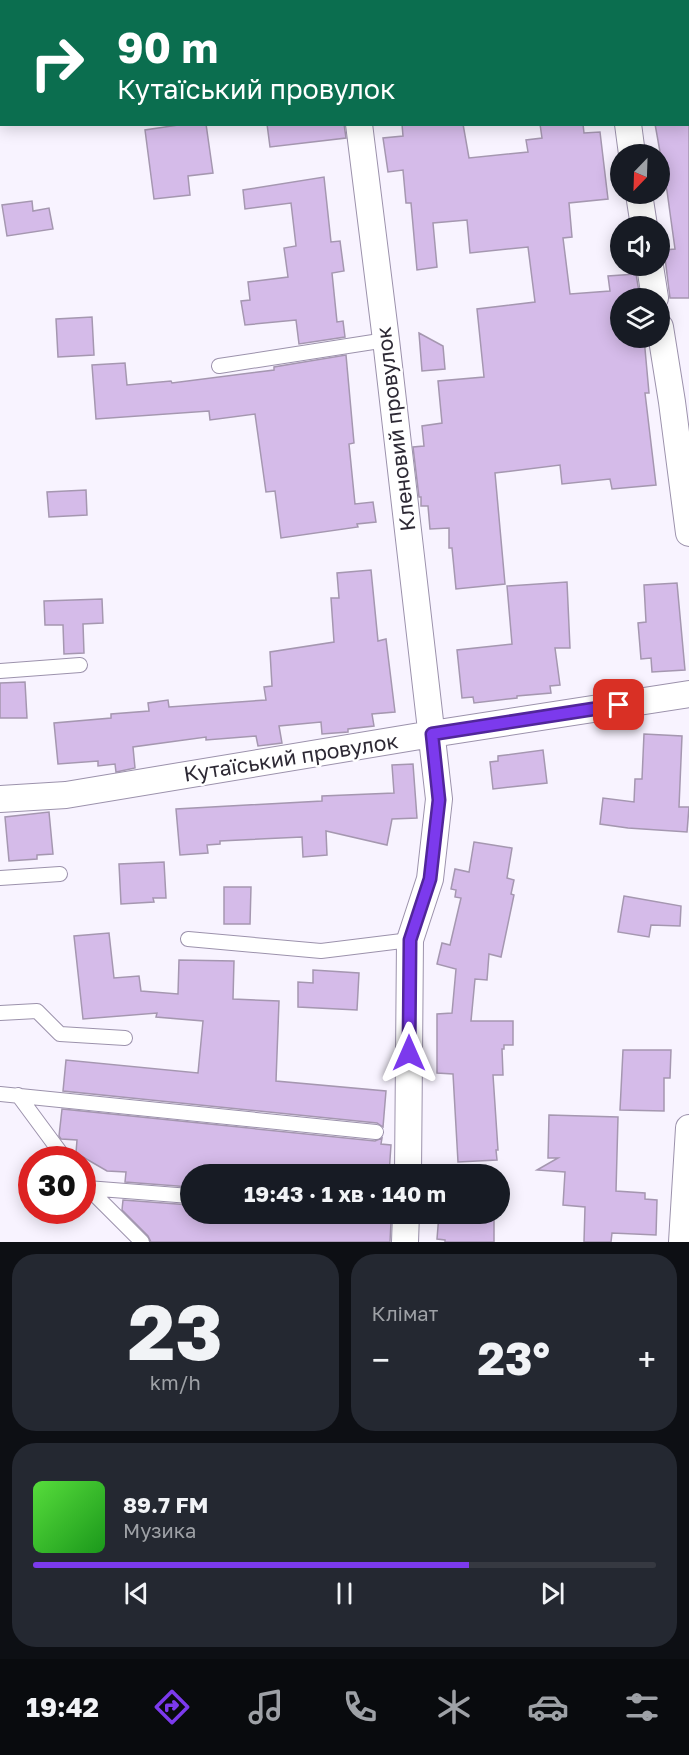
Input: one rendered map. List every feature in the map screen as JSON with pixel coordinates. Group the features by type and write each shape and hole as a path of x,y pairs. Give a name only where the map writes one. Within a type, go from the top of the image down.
{"street":[{"name":"Кленовий провулок","path":"359,126 439,800 430,879 410,940 408,1164"},
{"path":"628,126 631,144"},
{"path":"663,348 689,533"},
{"name":"Кутаїський провулок","path":"0,799 66,795 689,694"},
{"path":"682,1242 689,1128"},
{"path":"405,1242 406,1224"}],"lane":[{"path":"219,366 386,340"},
{"path":"0,671 80,665"},
{"path":"0,878 60,874"},
{"path":"188,939 321,951 410,940"},
{"path":"0,1013 37,1011 60,1034 125,1038"},
{"path":"0,1094 376,1132"},
{"path":"18,1095 56,1146"},
{"path":"96,1186 180,1195"},
{"path":"96,1196 142,1242"}],"building":[{"path":"172,126 206,126 213,173 188,176 190,195 154,199 145,130"},
{"path":"267,126 344,126 346,138 270,147"},
{"path":"402,126 463,126 469,158 528,152 526,140 542,138 540,126 583,126 584,133 600,132 608,199 569,203 572,237 563,238 570,294 610,291 610,348 645,348 649,393 645,393 656,485 612,489 610,479 562,484 560,465 495,473 505,584 456,589 452,548 449,548 449,528 430,529 428,506 421,506 421,497 419,497 413,447 424,446 422,426 442,423 438,381 484,377 477,309 535,302 528,247 470,253 467,220 433,223 437,267 417,270 411,203 406,203 403,170 388,172 383,138 403,136"},
{"path":"655,126 689,126 689,298 670,298 667,276 670,276 670,249 675,249 669,204 670,144 659,144"},
{"path":"324,177 331,242 340,241 344,271 332,273 337,322 343,321 345,337 299,344 296,320 245,325 241,301 250,300 248,282 288,277 284,248 296,246 291,203 245,209 243,190"},
{"path":"32,201 33,211 49,208 53,229 7,236 2,205"},
{"path":"608,276 636,276 638,288 610,288 610,291"},
{"path":"92,317 94,355 58,357 56,319"},
{"path":"419,333 443,346 445,369 422,371"},
{"path":"346,355 354,443 349,444 355,504 373,502 376,522 357,524 358,527 281,538 275,491 266,492 255,414 210,420 209,411 96,419 92,365 125,363 127,385 171,381 172,383 274,370 274,367"},
{"path":"86,490 87,515 49,517 47,492"},
{"path":"371,570 378,641 386,639 395,712 372,714 374,726 348,729 348,732 322,734 321,722 279,726 282,743 258,746 256,736 206,740 206,737 133,747 135,768 116,772 115,764 98,766 98,761 58,764 54,723 111,718 111,714 149,711 148,703 168,700 169,707 266,700 264,687 272,686 270,652 334,642 331,598 339,598 337,573"},
{"path":"567,582 570,648 555,648 560,685 550,686 551,693 517,696 517,698 474,703 473,697 462,698 457,650 512,644 507,586"},
{"path":"677,583 685,670 652,672 651,658 641,659 638,623 646,622 644,585"},
{"path":"102,599 103,623 83,624 84,653 64,654 63,625 45,625 44,601"},
{"path":"25,682 27,718 0,718 0,683"},
{"path":"644,734 682,736 679,807 689,807 687,832 600,824 603,798 634,802 635,779 642,779"},
{"path":"543,750 547,783 493,789 490,762 498,761 498,756"},
{"path":"413,764 417,818 392,819 387,845 326,831 327,855 303,857 302,837 220,841 220,844 207,845 208,853 180,855 176,809 322,801 322,796 394,793 392,765"},
{"path":"49,812 53,854 37,855 37,859 9,861 5,817"},
{"path":"474,842 512,848 507,878 514,880 511,894 514,895 501,957 489,954 487,980 475,979 471,1021 513,1021 513,1045 504,1045 502,1049 503,1075 493,1075 497,1160 458,1162 453,1074 437,1073 437,1014 452,1013 456,969 437,964 442,943 450,945 461,898 455,897 456,890 451,889 455,869 469,872"},
{"path":"164,862 166,898 153,898 154,902 121,904 119,864"},
{"path":"224,887 251,887 250,924 224,924"},
{"path":"624,896 681,906 680,926 651,925 649,937 618,932"},
{"path":"109,933 114,978 139,976 141,991 178,994 179,960 234,961 233,999 279,1001 276,1081 386,1091 383,1127 377,1123 63,1091 66,1060 198,1073 203,1021 156,1017 157,1013 83,1019 74,936"},
{"path":"313,970 359,973 357,1010 298,1007 298,982 313,983"},
{"path":"623,1050 671,1050 670,1078 664,1078 664,1111 620,1110"},
{"path":"62,1109 375,1141 382,1138 381,1144 391,1145 390,1164 180,1164 180,1186 125,1182 126,1172 107,1171 96,1165 96,1146 77,1146 77,1140 61,1139 59,1136"},
{"path":"549,1115 618,1117 616,1191 645,1193 645,1199 657,1200 656,1235 612,1233 611,1242 584,1242 585,1207 563,1205 565,1172 537,1170 558,1158 548,1158"},
{"path":"123,1200 180,1204 180,1224 391,1224 390,1242 151,1242 148,1236 122,1210"},
{"path":"438,1224 494,1224 494,1242 445,1242 445,1240 437,1239"}],"route":[{"path":"409,1053 410,940 430,879 439,800 432,734 619,705"}]}
